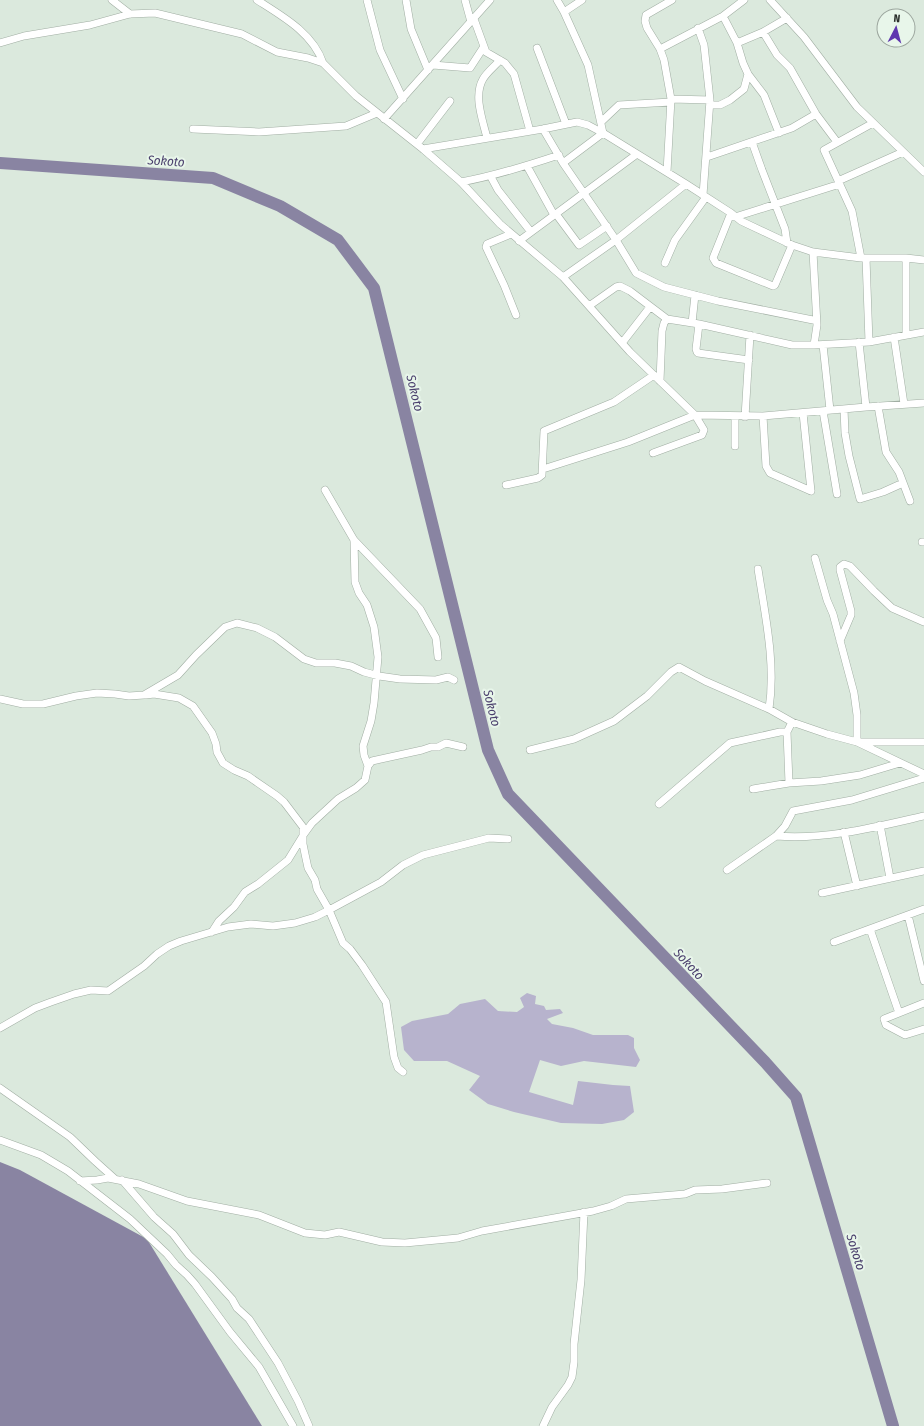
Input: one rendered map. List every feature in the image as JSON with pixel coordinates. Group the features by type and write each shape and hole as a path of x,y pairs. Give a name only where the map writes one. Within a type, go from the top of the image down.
{"street":[{"path":"112,0 130,14"},
{"path":"257,0 296,26 319,52 323,63 356,96 420,146 461,182 511,234 563,277 622,343 695,415 704,430 702,435 653,453"},
{"path":"368,0 380,50 402,98"},
{"path":"406,0 411,29 431,67"},
{"path":"465,0 483,48 486,52 505,63 514,74 530,131"},
{"path":"384,119 490,0"},
{"path":"557,0 588,65 603,133"},
{"path":"564,12 582,0"},
{"path":"667,172 671,100 664,60 660,49 647,28 645,21 646,15 672,0"},
{"path":"660,49 723,16 744,0"},
{"path":"770,0 804,37 857,107 924,172"},
{"path":"0,43 24,36 90,25 130,14 144,12 155,13 242,34 277,52 308,58 323,63"},
{"path":"723,16 736,43 748,74 764,96 779,132"},
{"path":"736,43 763,32 787,18"},
{"path":"665,263 675,240 704,196 710,102 704,45 698,28"},
{"path":"763,32 777,55 790,68 816,114 837,142"},
{"path":"431,67 470,68 483,48"},
{"path":"537,48 566,124"},
{"path":"486,138 479,101 479,91 482,80 500,60"},
{"path":"600,122 617,107 623,104 671,100 710,102 720,105 730,100 744,89 748,74"},
{"path":"420,146 450,101"},
{"path":"193,129 259,132 346,126 377,113"},
{"path":"707,157 792,128 816,114"},
{"path":"420,146 486,138 582,122 667,172 742,221 790,244 814,252 864,258 906,258 924,260"},
{"path":"869,342 864,258 852,211 824,150 873,123"},
{"path":"542,129 563,163 607,226 636,273 664,287 718,301 816,321"},
{"path":"563,163 603,133"},
{"path":"733,215 713,258 716,263 773,286 775,285 790,244 752,142"},
{"path":"733,215 776,204 839,182 902,152"},
{"path":"519,240 636,154"},
{"path":"461,182 490,177 559,155"},
{"path":"528,166 555,215 579,245 607,226"},
{"path":"490,177 498,190 531,232"},
{"path":"563,277 616,240 686,184"},
{"path":"511,234 487,244 486,247 516,314"},
{"path":"814,252 817,325 814,345"},
{"path":"906,258 906,335"},
{"path":"589,306 617,286 630,291 667,319 750,335 792,345 823,345 869,342 924,332"},
{"path":"695,295 696,352 748,360"},
{"path":"622,343 650,307"},
{"path":"660,381 662,331 664,323 667,319"},
{"path":"744,417 750,335"},
{"path":"894,337 904,404"},
{"path":"860,342 866,407"},
{"path":"823,345 827,411 837,494"},
{"path":"506,485 538,478 542,475 544,431 614,402 654,375"},
{"path":"543,469 628,442 695,415 744,417 904,404 924,404"},
{"path":"878,406 886,452 903,483 910,501"},
{"path":"844,409 845,433 849,456 860,499 903,483"},
{"path":"763,416 767,470 811,491 803,413"},
{"path":"735,417 735,446"},
{"path":"325,490 354,540 420,609 436,638 438,657"},
{"path":"354,540 355,582 359,593 367,605 374,626 378,658 371,721 363,746 364,755 368,766"},
{"path":"815,558 827,600 833,614 854,693 857,715 857,742"},
{"path":"840,641 851,615 840,570 840,566 844,564 850,566 892,608 924,622"},
{"path":"758,569 771,660 771,699 769,709"},
{"path":"144,695 178,675 225,627 237,623 257,628 275,637 304,659 316,664 335,662 375,675 400,679 436,680 448,677 454,680"},
{"path":"530,750 574,739 614,721 647,696 678,667 705,681 769,709 792,722 857,742 924,774"},
{"path":"0,699 23,704 43,704 76,696 97,693 129,696 154,694 179,698 193,706 212,733 217,752 224,763 234,770 248,776 277,796 284,802 303,827 303,844 308,868 315,880 317,889 329,910 343,943 350,949 362,965 386,1002 394,1057 398,1068 402,1072"},
{"path":"789,783 787,732 792,722"},
{"path":"659,804 730,743 780,732 787,732"},
{"path":"857,742 924,742"},
{"path":"212,932 219,921 234,907 245,892 258,884 288,860 312,823 338,799 356,788 365,780 368,766 372,761 446,744 463,746"},
{"path":"753,789 789,783 821,781 860,775 900,763"},
{"path":"727,870 776,836 785,826 792,811 852,800 924,778"},
{"path":"776,836 809,837 844,832 924,816"},
{"path":"880,825 890,878"},
{"path":"844,832 857,886"},
{"path":"0,1028 35,1008 59,999 91,990 108,991 169,946 228,927 251,924 273,926 296,923 315,917 329,910 381,882 403,865 423,855 489,838 508,839"},
{"path":"822,893 924,871"},
{"path":"834,942 924,909"},
{"path":"908,915 924,981"},
{"path":"870,929 899,1013"},
{"path":"924,1003 884,1019 886,1025 905,1035 924,1029"},
{"path":"0,1088 70,1136 95,1161 119,1180 154,1217 173,1234 189,1255 212,1277 232,1299 237,1308 249,1319 278,1363 309,1426"},
{"path":"0,1140 41,1155 68,1171 130,1219 168,1254 176,1265 187,1275 230,1332 259,1367 293,1426"},
{"path":"80,1181 108,1178 139,1184 187,1201 259,1215 305,1233 325,1235 340,1232 382,1242 405,1243 458,1238 482,1231 611,1206 626,1199 685,1194 695,1190 722,1189 767,1183"},
{"path":"543,1426 552,1407 572,1377 581,1280 584,1212"}],"shaded area":[{"path":"527,993 536,996 535,1004 544,1006 546,1010 560,1009 563,1013 547,1019 552,1024 573,1028 593,1035 628,1035 634,1038 634,1048 640,1060 636,1067 584,1061 561,1066 540,1060 529,1092 573,1105 578,1081 630,1086 634,1112 624,1120 602,1124 561,1123 514,1112 488,1104 469,1090 480,1076 447,1061 414,1061 404,1050 401,1027 412,1021 448,1014 460,1004 485,999 498,1011 517,1012 524,1007 520,998"},
{"path":"0,1162 20,1170 147,1239 262,1426 0,1426"}],"waterway":[{"name":"Sokoto","path":"0,163 213,178 280,206 338,240 374,288 488,750 508,794 765,1062 796,1097 893,1426"}]}
